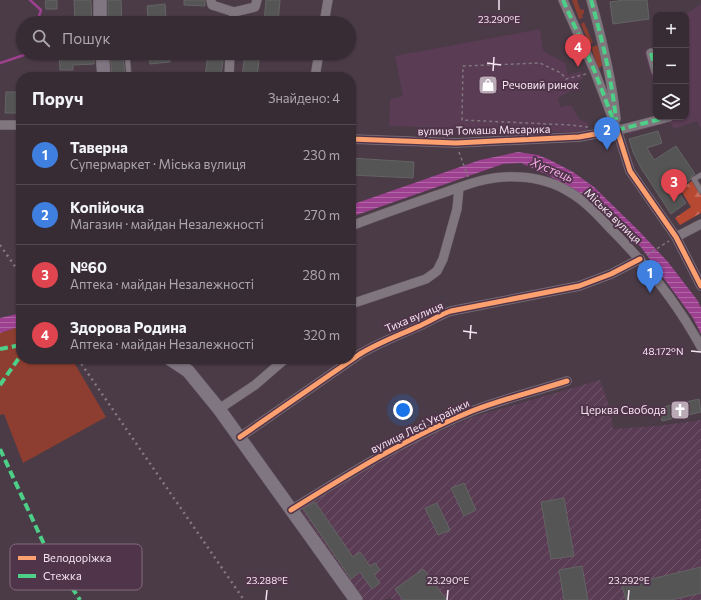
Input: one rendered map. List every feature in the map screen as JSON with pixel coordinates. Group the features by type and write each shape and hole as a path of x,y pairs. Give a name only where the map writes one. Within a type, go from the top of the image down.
{"main road":[{"path":"100,0 100,16"},
{"path":"103,60 104,72"},
{"path":"178,364 188,371 219,408 356,600"}],"street":[{"path":"211,0 212,5 234,12 255,7 257,0"},
{"path":"325,16 328,0"},
{"path":"563,0 617,130 630,171 701,286"},
{"path":"591,0 614,98 617,130"},
{"path":"234,12 234,16"},
{"path":"651,52 653,60"},
{"path":"228,72 229,60"},
{"path":"316,72 318,60"},
{"name":"вулиця Томаша Масарика","path":"356,139 456,143 579,137 617,130 657,120"},
{"path":"0,125 16,125"},
{"name":"Міська вулиця","path":"356,224 471,184 503,177 535,179 556,185 575,195 586,204 642,258 681,312 701,347"},
{"path":"356,302 426,279 437,271 443,259 457,209 459,188"},
{"path":"672,240 701,224"},
{"name":"Тиха вулиця","path":"356,357 379,343 417,327 436,316 451,311 579,286 611,274 642,258"},
{"path":"219,408 255,385 279,364"},
{"name":"Тиха вулиця","path":"240,437 346,364"},
{"name":"вулиця Лесі Українки","path":"291,510 366,464 456,418 489,405 567,381"}],"lane":[{"path":"128,60 129,72"},
{"path":"701,175 694,179 701,191"}],"path":[{"path":"594,72 566,79 561,72 540,63 463,66 462,120 588,126 598,134"},
{"path":"456,143 469,179"},
{"path":"642,258 672,240"}],"shaded area":[{"path":"572,0 577,0 580,9 584,10 582,15 583,18 579,19"},
{"path":"701,4 701,129 697,121 674,129 670,122 629,134 627,125 653,117 653,120 689,120 689,12"},
{"path":"584,22 593,43 589,44 581,24"},
{"name":"Речовий ринок","path":"540,29 543,51 565,63 568,75 581,71 583,79 576,81 575,89 558,98 560,107 571,105 580,120 588,123 587,133 389,126 390,99 403,96 395,56"},
{"path":"598,45 603,65 598,69 594,66 597,65 591,47"},
{"path":"653,47 653,82 644,51"},
{"path":"16,328 16,364 75,364 106,417 23,463 4,414 0,415 0,333"},
{"path":"600,380 610,409 613,429 657,426 701,420 701,600 392,600 390,597 385,600 362,600 301,510 369,466 428,436 476,416"}],"green space":[{"path":"692,181 701,195 701,213 680,225 675,218 691,207 680,189"}],"water":[{"name":"Хустець","path":"518,152 538,155 573,172 594,187 668,262 698,301 701,308 701,334 693,318 640,246 634,243 602,209 588,198 568,186 521,163 503,164 356,215 356,203 480,160"},
{"path":"16,314 16,328 0,333 0,318"}],"building":[{"path":"57,0 57,9 46,9 45,1"},
{"path":"74,0 91,0 92,16 75,16"},
{"path":"108,0 121,0 122,16 108,16"},
{"path":"184,0 205,0 205,6 184,5"},
{"path":"266,0 280,0 279,16 265,16"},
{"path":"624,0 647,0 649,19 613,24 610,2"},
{"path":"165,4 166,16 148,16 147,6"},
{"path":"59,60 94,60 94,64 73,65 73,70 60,70"},
{"path":"111,60 124,60 125,72 112,72"},
{"path":"150,60 170,60 170,62 150,64"},
{"path":"207,60 223,60 222,72 206,72"},
{"path":"244,60 259,60 258,72 243,72"},
{"path":"6,92 16,92 16,113 5,113"},
{"path":"658,131 662,143 647,148 654,160 676,146 695,174 690,180 676,189 686,203 671,214 641,168 633,152 629,139"},
{"path":"356,158 414,162 413,178 356,175"},
{"name":"Церква Свобода","path":"699,399 701,412 662,421 659,408"},
{"path":"464,483 476,510 464,516 451,488"},
{"path":"564,498 574,556 551,559 541,502"},
{"path":"315,502 353,557 360,552 370,566 375,563 380,570 374,575 380,583 372,589 360,572 351,579 303,509"},
{"path":"437,503 450,530 438,535 425,508"},
{"path":"582,566 588,600 564,600 559,570"},
{"path":"701,567 701,593 671,600 626,600 622,586"},
{"path":"423,569 447,600 403,600 395,589"}],"waterway":[{"path":"30,0 41,10 39,16"},
{"path":"0,63 16,58"}],"railway":[{"path":"0,245 16,268"},
{"path":"81,364 244,600"}],"marked path":[{"path":"563,0 595,72 617,130"},
{"path":"591,0 606,60 616,120"},
{"path":"651,53 653,60"},
{"path":"617,130 657,120"},
{"path":"0,349 16,346"},
{"path":"0,385 16,362"},
{"path":"0,449 44,544"},
{"path":"74,590 80,600"}],"cycle path":[{"path":"356,139 456,143 579,137 617,130 630,171 676,237 701,286"},
{"path":"356,357 442,314 579,286 611,274 640,259"},
{"path":"240,437 346,364"},
{"path":"291,510 379,457 448,421 472,411 567,381"}],"place":[{"name":"Здорова Родина","path":"578,67"},
{"name":"Речовий ринок","path":"488,85"},
{"name":"Копійочка","path":"607,150"},
{"name":"№60","path":"674,202"},
{"name":"Таверна","path":"650,293"},
{"name":"Церква Свобода","path":"680,410"}]}
